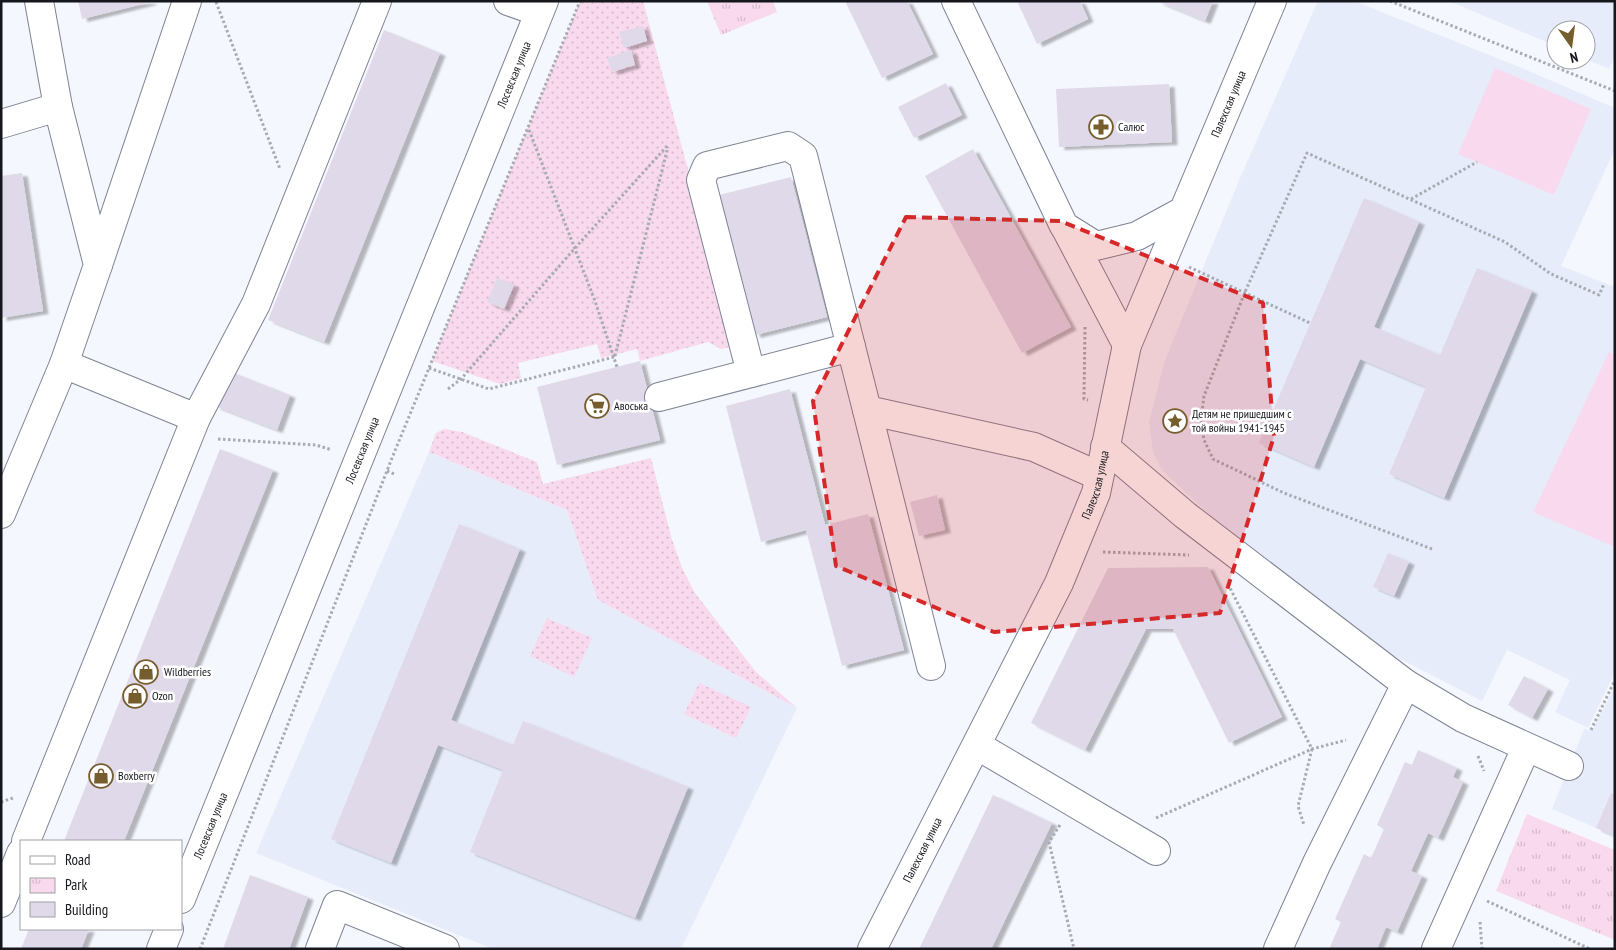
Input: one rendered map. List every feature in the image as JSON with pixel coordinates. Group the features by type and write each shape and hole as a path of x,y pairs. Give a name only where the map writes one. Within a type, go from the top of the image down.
{"street":[{"path":"39,1 58,107 98,265"},
{"path":"1,514 64,364 187,1"},
{"path":"26,840 196,418 256,304 377,1"},
{"path":"508,1 542,7"},
{"path":"956,1 1064,226 1127,345"},
{"name":"Палехская улица","path":"872,949 978,746 1059,583 1096,493 1127,345 1272,1"},
{"name":"Лосевская улица","path":"182,897 542,7"},
{"path":"1,124 58,107"},
{"path":"751,373 701,180 707,166 788,146 803,156 931,666"},
{"path":"1064,226 1096,246 1137,236 1183,211"},
{"path":"659,397 851,347"},
{"path":"64,364 196,418"},
{"path":"867,410 1034,447 1099,476"},
{"path":"1106,447 1185,515 1406,684 1463,718 1569,766"},
{"path":"1278,949 1317,863 1406,684"},
{"path":"978,746 1074,804 1156,850"},
{"path":"1436,949 1526,748"},
{"path":"1,903 20,856"},
{"path":"320,949 337,905 441,948"},
{"path":"161,949 169,930"}],"path":[{"path":"216,1 285,182 299,194"},
{"path":"200,949 429,368 529,130 580,1"},
{"path":"1390,1 1615,91"},
{"path":"529,130 575,248 617,367"},
{"path":"448,389 461,379 668,145 614,357"},
{"path":"1432,549 1284,493 1213,460 1204,440 1201,420 1204,396 1245,292 1307,152 1506,242 1551,274 1599,295 1604,284"},
{"path":"1410,199 1477,162"},
{"path":"1186,266 1310,323"},
{"path":"429,368 489,389 614,357"},
{"path":"212,443 220,438 316,445 358,459 394,474"},
{"path":"1098,551 1196,555"},
{"path":"1227,582 1312,748 1298,806 1317,863"},
{"path":"1591,730 1615,680"},
{"path":"1463,718 1499,808"},
{"path":"1125,832 1312,748 1381,731"},
{"path":"1074,804 1049,842 1074,949"},
{"path":"1462,889 1590,949"}],"highlighted area":[{"path":"906,217 1060,221 1263,303 1274,436 1220,613 994,632 836,566 813,401"}],"shaded area":[{"path":"1318,1 1354,1 1517,66 1615,108 1615,149 1561,266 1615,287 1615,672 1588,728 1555,712 1570,680 1507,650 1482,701 1377,647 1214,519 1162,470 1153,452 1149,422 1165,360 1240,178"},
{"path":"1449,1 1615,1 1615,56 1609,69 1596,63 1596,20 1546,20 1546,42"},
{"path":"429,452 567,510 598,600 797,708 681,949 493,949 256,853"},
{"path":"1615,687 1615,836 1552,809 1584,729 1592,731"}],"green space":[{"path":"580,1 643,1 735,346 721,349 708,342 640,361 637,349 601,358 597,344 518,363 521,378 500,384 432,361"},
{"path":"707,1 773,1 777,12 721,35"},
{"path":"1495,68 1591,109 1554,195 1458,154"},
{"path":"1609,352 1615,355 1615,547 1533,512"},
{"path":"444,429 462,432 537,462 543,484 651,458 672,540 683,570 695,593 756,672 797,708 598,600 567,510 429,452 436,433"},
{"path":"547,618 592,638 574,677 530,656"},
{"path":"699,683 751,707 736,738 684,714"},
{"path":"1527,814 1615,850 1615,940 1496,891"}],"building":[{"path":"78,1 151,1 151,2 82,19"},
{"path":"845,1 907,1 933,54 882,78"},
{"path":"1017,1 1080,1 1088,19 1037,44"},
{"path":"1157,1 1213,1 1205,21"},
{"path":"643,26 647,41 624,48 619,32"},
{"path":"384,30 440,53 324,342 268,320"},
{"path":"631,50 635,65 612,72 607,58"},
{"path":"946,83 962,115 914,138 898,107"},
{"path":"1169,84 1172,142 1059,147 1056,89"},
{"path":"973,149 1071,327 1022,353 925,176"},
{"path":"22,173 43,311 1,318 1,176"},
{"path":"791,177 827,317 755,335 719,195"},
{"path":"1364,198 1419,222 1374,327 1440,355 1477,268 1532,291 1444,498 1389,474 1426,387 1360,359 1314,467 1259,443"},
{"path":"497,278 514,285 504,309 487,302"},
{"path":"640,361 660,440 557,465 537,387"},
{"path":"229,371 290,395 277,430 215,406"},
{"path":"790,389 825,525 868,514 904,650 842,666 806,530 761,542 726,406"},
{"path":"220,449 273,470 124,840 64,840"},
{"path":"937,495 945,530 919,536 910,502"},
{"path":"459,524 520,549 451,720 513,745 523,721 688,787 635,918 470,852 503,770 438,745 391,863 331,839"},
{"path":"1388,553 1409,562 1394,596 1373,587"},
{"path":"1208,567 1282,717 1229,743 1173,629 1146,629 1085,750 1031,723 1108,568"},
{"path":"1524,676 1548,689 1532,718 1508,705"},
{"path":"1418,750 1457,768 1453,777 1463,782 1438,838 1428,833 1411,871 1422,876 1397,932 1386,927 1377,949 1329,949 1341,922 1335,919 1364,854 1371,858 1384,829 1377,825 1405,762 1412,765"},
{"path":"1611,793 1615,794 1615,836 1596,828"},
{"path":"993,795 1052,823 991,949 919,949"},
{"path":"250,875 308,897 289,949 223,949"},
{"path":"29,930 89,930 81,949 21,949"}],"place":[{"name":"Салюс","path":"1101,127"},
{"name":"Авоська","path":"597,406"},
{"name":"Детям не пришедшим с той войны 1941-1945","path":"1175,421"},
{"name":"Wildberries","path":"146,672"},
{"name":"Ozon","path":"135,696"},
{"name":"Boxberry","path":"101,776"}]}
